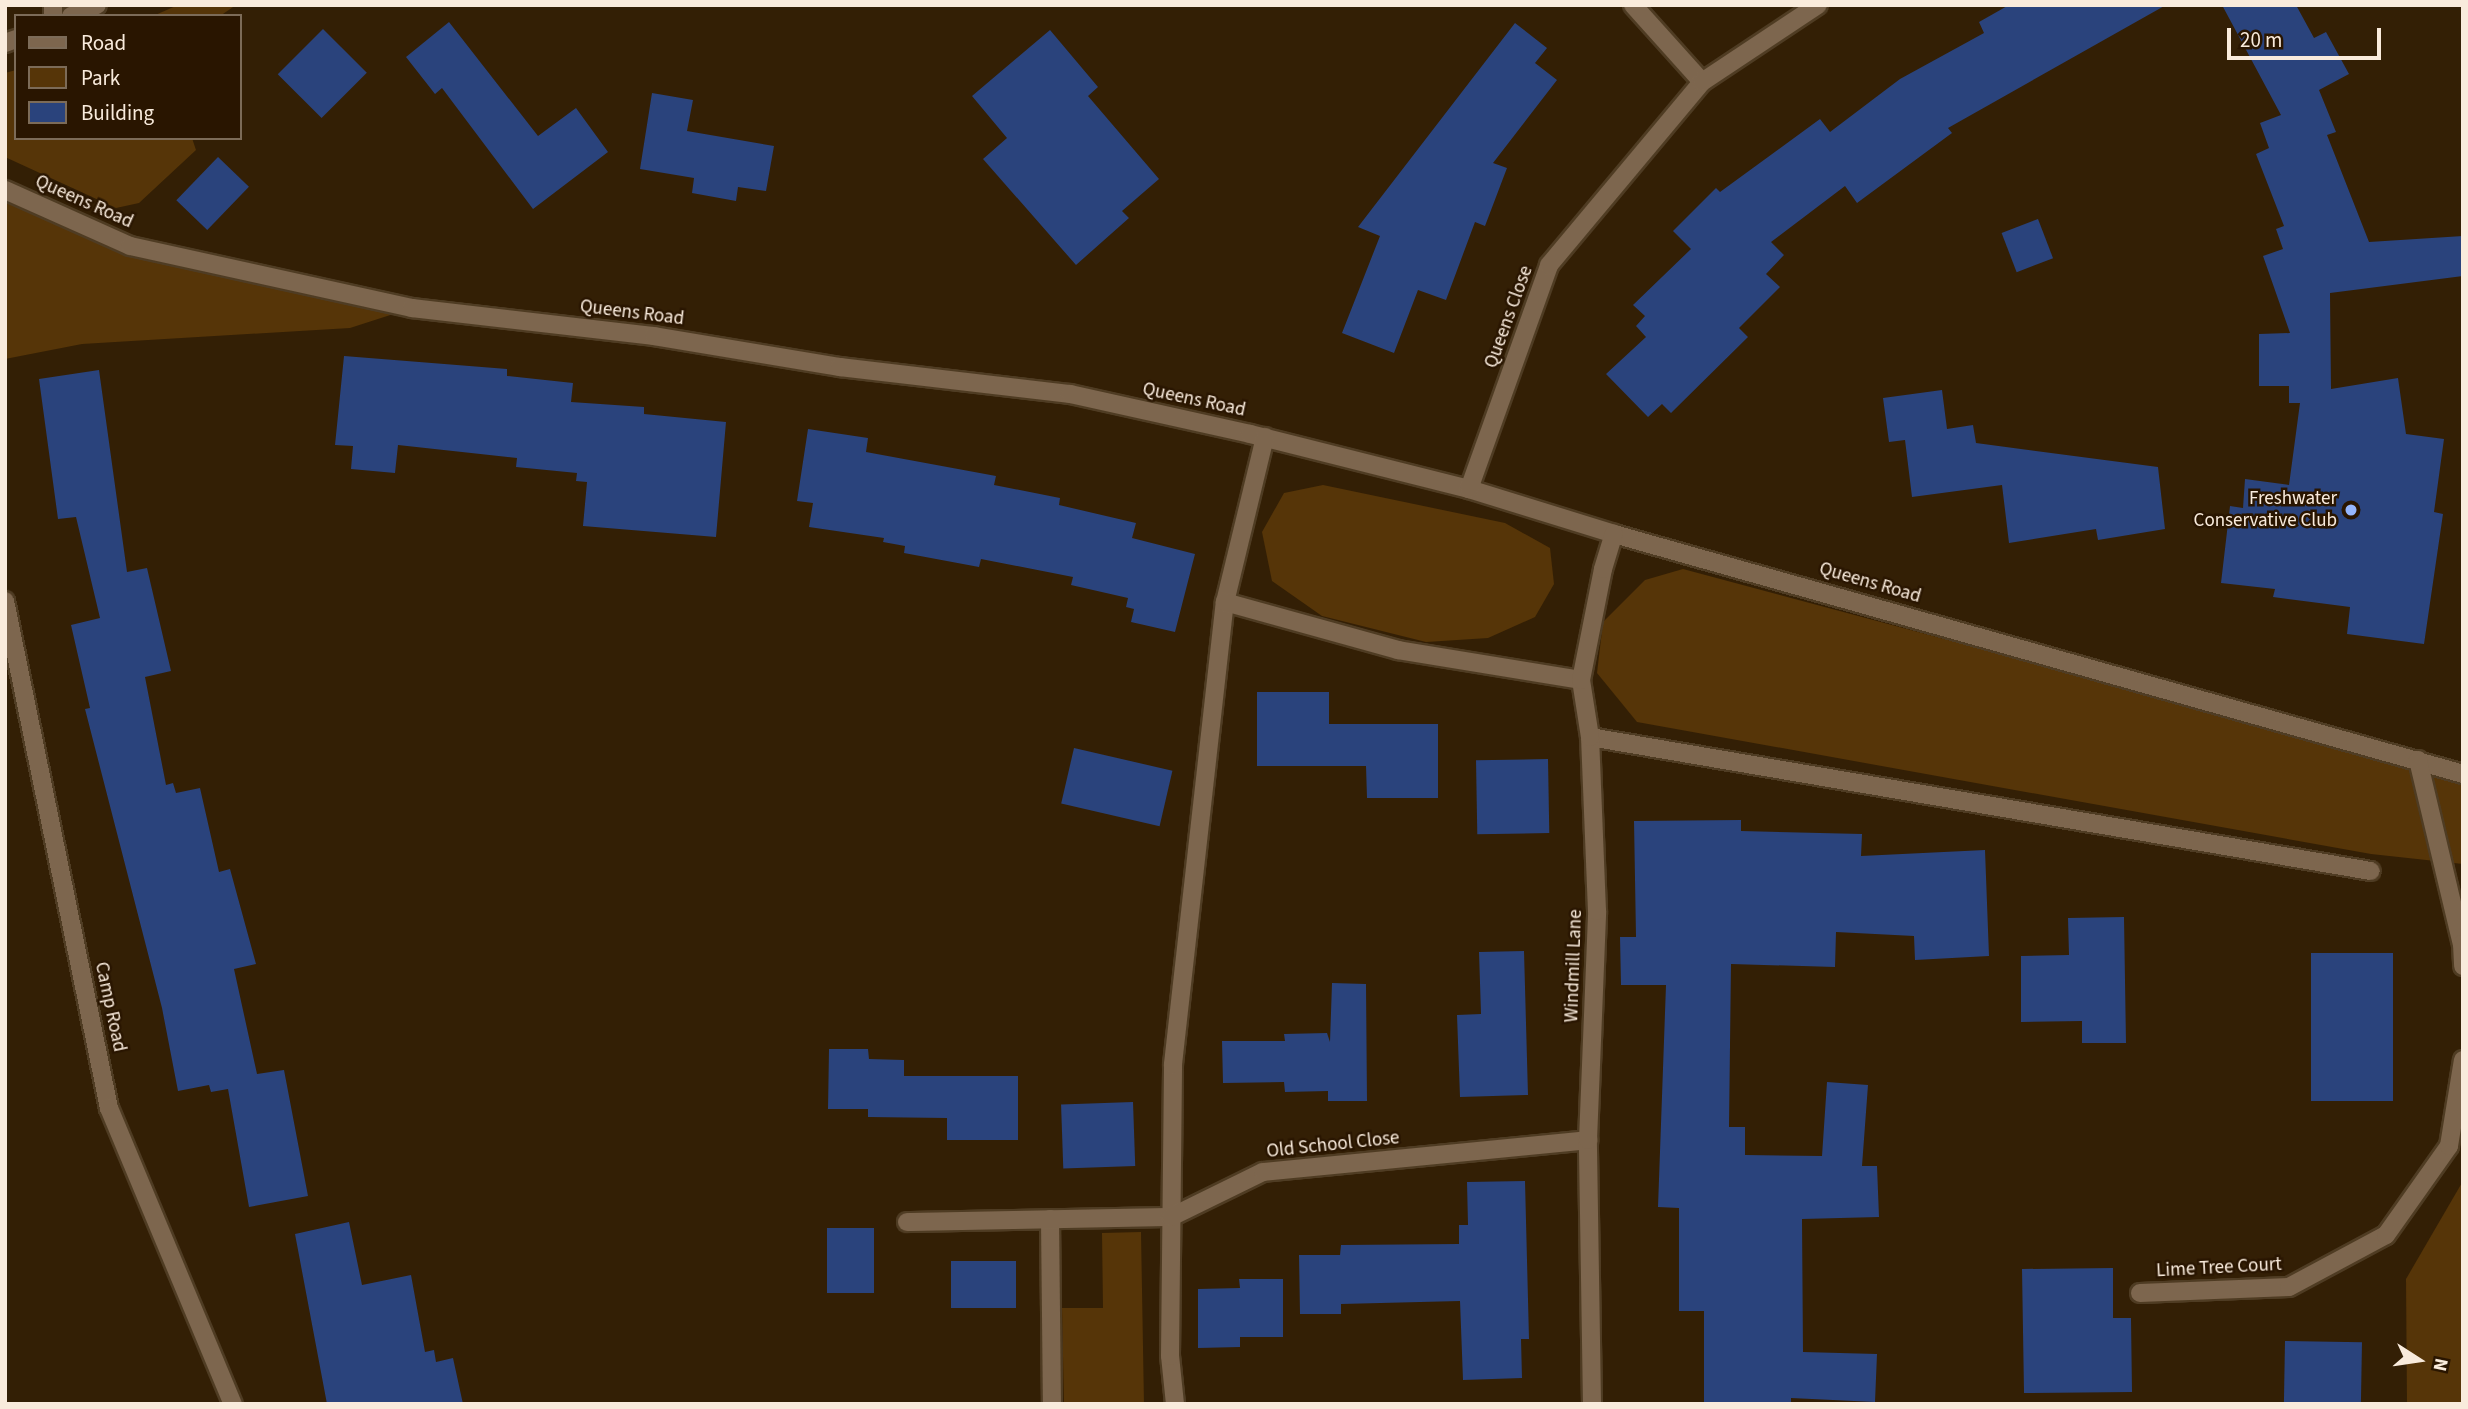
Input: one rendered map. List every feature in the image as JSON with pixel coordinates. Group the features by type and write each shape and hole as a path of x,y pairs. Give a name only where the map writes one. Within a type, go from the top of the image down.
{"street":[{"path":"76,14 97,5"},
{"path":"1633,5 1702,82"},
{"name":"Queens Close","path":"1469,489 1549,265 1702,82 1818,5"},
{"name":"Queens Road","path":"5,190 130,246 412,308 654,336 840,367 1070,394 1265,437 1469,489 1614,534 2463,774"},
{"name":"Queens Road","path":"1175,1404 1170,1356 1173,1063 1225,602 1265,437"},
{"name":"Windmill Lane","path":"1592,1404 1588,1140 1597,911 1590,737 1581,680 1602,569 1614,534"},
{"name":"Camp Road","path":"5,601 109,1108 233,1404"},
{"path":"1225,602 1398,650 1581,680"},
{"path":"1590,737 2371,871"},
{"path":"2418,760 2462,944 2463,967"},
{"name":"Lime Tree Court","path":"2140,1293 2289,1287 2386,1235 2449,1146 2463,1060"},
{"name":"Old School Close","path":"907,1222 1171,1217 1263,1172 1588,1140"},
{"path":"1050,1219 1052,1404"}],"green space":[{"path":"178,5 236,5 223,14 158,14"},
{"path":"14,71 14,140 193,140 196,150 139,203 116,208 5,157 5,73"},
{"path":"5,201 126,256 412,308 350,328 82,344 5,359"},
{"path":"1323,485 1505,523 1550,548 1554,584 1535,617 1488,638 1426,642 1322,616 1272,581 1262,532 1284,493"},
{"path":"1683,569 2363,751 2463,782 2463,864 2371,854 1637,722 1597,673 1603,622 1645,580"},
{"path":"2463,1181 2463,1404 2407,1404 2406,1279"},
{"path":"1141,1232 1144,1404 1064,1404 1062,1308 1103,1308 1102,1233"}],"building":[{"path":"2009,5 2166,5 1948,128 1952,133 1857,203 1845,186 1771,242 1784,255 1766,274 1780,287 1739,328 1748,337 1671,413 1662,404 1648,417 1606,374 1646,337 1636,326 1645,316 1633,305 1691,249 1673,231 1716,188 1720,192 1820,119 1830,132 1900,79 1984,33 1979,22"},
{"path":"2222,5 2296,5 2314,38 2326,32 2349,74 2319,90 2336,132 2327,135 2369,242 2463,236 2463,276 2330,293 2331,389 2398,378 2406,434 2444,439 2434,512 2443,514 2424,644 2347,634 2350,607 2273,597 2275,589 2221,583 2230,506 2243,508 2245,479 2289,485 2300,403 2289,403 2289,386 2259,386 2259,334 2290,333 2263,256 2283,249 2276,229 2284,226 2256,154 2269,148 2260,123 2281,115"},
{"path":"449,22 538,136 576,108 608,152 533,209 442,88 435,94 406,57"},
{"path":"1515,23 1547,48 1535,63 1557,80 1493,163 1507,168 1485,226 1475,222 1446,300 1418,290 1394,353 1342,333 1380,236 1358,227"},
{"path":"323,29 367,73 322,118 278,74"},
{"path":"1050,30 1098,87 1088,96 1159,179 1122,211 1129,218 1076,265 983,159 1007,138 972,96"},
{"path":"652,93 693,100 687,131 774,146 766,191 738,187 736,201 692,193 694,178 640,169"},
{"path":"218,157 249,187 207,230 176,200"},
{"path":"2038,219 2053,258 2017,272 2002,233"},
{"path":"344,356 507,369 507,376 573,383 571,402 644,407 644,414 726,422 716,537 583,526 587,482 576,481 577,473 516,467 517,458 398,445 395,473 351,469 353,446 335,445"},
{"path":"99,370 127,572 147,568 171,671 145,677 166,785 173,783 176,793 200,788 219,872 230,869 256,964 234,969 257,1074 284,1070 308,1196 249,1207 228,1089 211,1092 209,1085 178,1091 162,1008 85,709 90,708 71,625 100,618 76,517 58,519 39,379"},
{"path":"1942,390 1947,429 1973,425 1976,443 2158,467 2165,529 2098,540 2096,529 2009,543 2002,485 1912,497 1905,440 1889,442 1883,398"},
{"path":"808,429 868,438 866,452 996,476 994,485 1060,498 1059,505 1136,523 1132,538 1195,554 1175,632 1131,622 1134,609 1126,607 1128,598 1071,585 1073,577 981,559 979,567 904,553 905,546 883,542 884,538 809,527 813,503 797,501"},
{"path":"1257,692 1329,692 1329,724 1438,724 1438,798 1367,798 1366,766 1257,766"},
{"path":"1074,748 1172,771 1160,826 1061,804"},
{"path":"1548,759 1549,833 1477,834 1476,760"},
{"path":"1741,820 1741,831 1862,834 1861,856 1985,850 1989,956 1915,960 1914,936 1836,932 1835,967 1731,964 1729,1127 1745,1127 1745,1155 1822,1156 1827,1082 1868,1085 1862,1166 1877,1166 1879,1217 1802,1219 1803,1352 1877,1354 1875,1402 1791,1398 1791,1404 1704,1404 1704,1311 1679,1311 1679,1208 1658,1207 1666,985 1621,985 1620,937 1636,937 1634,821"},
{"path":"2124,917 2126,1043 2082,1043 2082,1021 2021,1022 2021,956 2069,955 2068,918"},
{"path":"1524,951 1528,1095 1460,1097 1457,1015 1481,1014 1479,952"},
{"path":"2311,953 2393,953 2393,1101 2311,1101"},
{"path":"1332,983 1366,984 1367,1101 1328,1101 1328,1091 1285,1092 1284,1082 1223,1083 1222,1041 1285,1041 1284,1034 1327,1033 1330,1042"},
{"path":"829,1049 868,1049 869,1059 904,1060 904,1076 1018,1076 1018,1140 947,1140 947,1118 868,1117 868,1109 828,1109"},
{"path":"1133,1102 1135,1166 1063,1168 1061,1105"},
{"path":"1525,1181 1529,1339 1521,1339 1522,1378 1463,1380 1460,1301 1341,1304 1341,1314 1300,1314 1299,1255 1340,1255 1341,1245 1459,1244 1459,1225 1468,1225 1467,1182"},
{"path":"349,1222 362,1285 411,1275 425,1352 434,1350 436,1362 453,1358 463,1404 327,1404 295,1234"},
{"path":"827,1228 874,1228 874,1293 827,1293"},
{"path":"951,1261 1016,1261 1016,1308 951,1308"},
{"path":"2113,1268 2113,1318 2131,1318 2132,1392 2024,1393 2022,1269"},
{"path":"1239,1279 1283,1279 1283,1337 1240,1337 1240,1347 1198,1348 1198,1289 1240,1288"},
{"path":"2285,1341 2362,1342 2361,1404 2284,1404"}],"place":[{"name":"Freshwater Conservative Club","path":"2351,510"}]}
